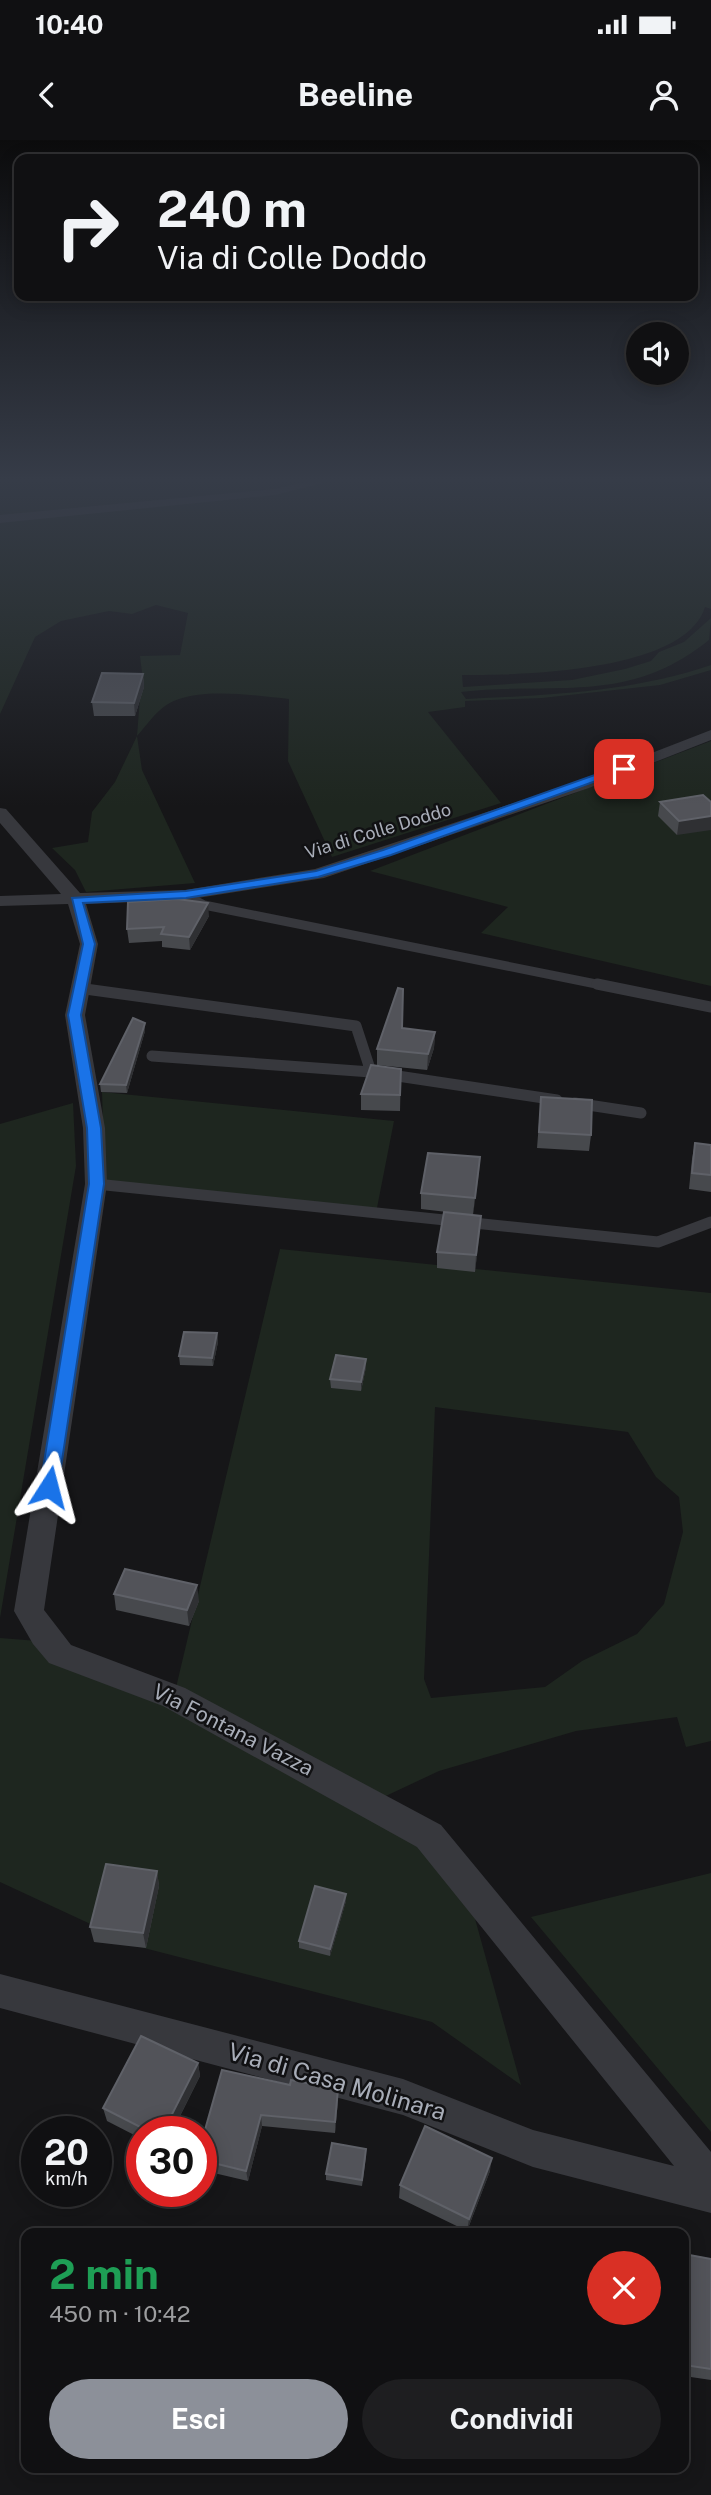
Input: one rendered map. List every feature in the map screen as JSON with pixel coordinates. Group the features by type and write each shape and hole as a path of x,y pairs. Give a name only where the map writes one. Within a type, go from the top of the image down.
{"street":[{"name":"Via di Colle Doddo","path":"0,901 186,895 318,874 583,785 711,735"},
{"path":"0,813 76,900"},
{"name":"Via Fontana Vazza","path":"76,900 89,944 78,988 75,1015 94,1128 96,1184 31,1589 29,1611 34,1622 60,1654 174,1697 331,1779 429,1836 711,2182"},
{"name":"Via di Casa Molinara","path":"0,1991 403,2097 452,2114 506,2139 576,2161 711,2194"}],"lane":[{"path":"186,895 204,905 711,1007"},
{"path":"78,988 356,1027 371,1072"},
{"path":"152,1056 371,1072 641,1113"},
{"path":"96,1184 658,1242 711,1222"}],"shaded area":[{"path":"0,587 711,587 711,609 705,607 691,629 666,645 634,658 558,671 462,675 463,687 572,680 625,669 651,661 659,652 684,642 711,618 709,640 679,661 620,683 590,687 461,692 466,699 559,694 621,687 711,665 711,670 660,685 542,698 465,701 465,707 428,712 501,803 332,857 288,761 289,699 227,694 180,698 160,710 137,736 142,672 140,656 180,655 188,613 156,605 132,614 109,611 61,621 35,637 0,714"},
{"path":"137,736 142,770 195,883 86,892 75,870 52,848 88,842 92,812 115,782"},
{"path":"711,741 711,986 481,933 508,907 370,871"},
{"path":"102,1092 394,1121 376,1213 105,1185"},
{"path":"73,1103 76,1166 0,1618 0,1124"},
{"path":"280,1249 711,1293 711,1741 686,1747 677,1717 576,1731 439,1771 373,1802 469,1897 521,2085 432,2022 140,1947 0,1882 0,1638 38,1641 174,1696","holes":["435,1407 628,1432 656,1477 679,1497 683,1532 664,1604 637,1634 582,1661 545,1687 431,1698 424,1679"]},
{"path":"711,1873 711,2132 531,1917"}],"building":[{"path":"102,673 143,674 134,703 92,702"},
{"path":"703,795 711,802 711,816 679,821 660,802"},
{"path":"177,899 208,903 189,937 161,934 164,927 127,929 128,902"},
{"path":"398,988 403,989 402,1028 435,1032 428,1054 377,1049"},
{"path":"133,1018 145,1023 126,1085 100,1084"},
{"path":"371,1065 401,1069 400,1095 361,1094"},
{"path":"541,1097 592,1100 591,1135 539,1132"},
{"path":"695,1143 711,1145 711,1175 692,1173"},
{"path":"428,1153 480,1157 475,1198 421,1193"},
{"path":"444,1212 481,1216 476,1255 437,1252"},
{"path":"184,1332 217,1333 212,1358 179,1356"},
{"path":"336,1355 366,1359 361,1382 330,1379"},
{"path":"125,1569 197,1585 187,1610 114,1594"},
{"path":"106,1864 157,1871 143,1933 90,1927"},
{"path":"315,1886 346,1894 330,1949 299,1941"},
{"path":"141,2036 198,2063 171,2116 126,2116 126,2120 103,2108"},
{"path":"222,2070 290,2085 291,2080 338,2089 335,2122 261,2115 246,2171 217,2164 217,2116 209,2116"},
{"path":"425,2126 492,2158 469,2219 400,2185"},
{"path":"332,2143 366,2149 362,2180 326,2174"},
{"path":"689,2255 711,2259 711,2369 689,2366"}],"route":[{"path":"49,1487 96,1184 94,1128 75,1015 78,988 89,944 76,900 186,895 318,874 387,853 624,769"}]}
